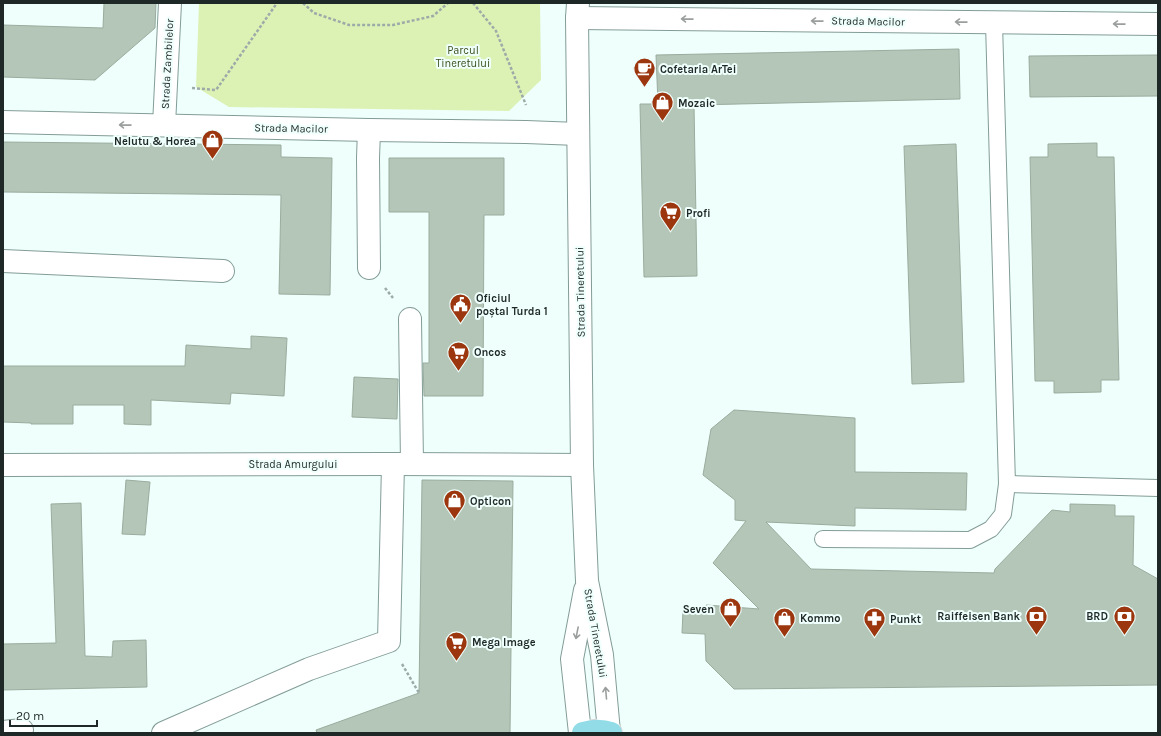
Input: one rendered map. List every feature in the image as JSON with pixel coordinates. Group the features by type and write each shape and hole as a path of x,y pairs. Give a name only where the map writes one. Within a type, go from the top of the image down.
{"main road":[{"path":"582,733 599,730 610,732"}],"street":[{"name":"Strada Zambilelor","path":"164,125 170,3"},
{"name":"Strada Macilor","path":"578,11 994,23 1158,24"},
{"name":"Strada Tineretului","path":"578,11 582,465 587,581 602,655 610,732"},
{"name":"Strada Macilor","path":"3,122 578,134"},
{"path":"369,130 369,268"},
{"path":"3,262 223,271"},
{"path":"163,733 309,668 389,641 402,464 410,319"},
{"name":"Strada Amurgului","path":"3,465 582,465"},
{"name":"Strada Tineretului","path":"582,733 572,658 587,581"}],"lane":[{"path":"823,539 970,540 991,529 1003,514 1008,484 994,23"},
{"path":"1008,484 1158,488"}],"path":[{"path":"165,86 216,90 277,3"},
{"path":"303,3 314,13 349,25 393,25 433,16 448,3"},
{"path":"473,3 496,31 499,38 526,106 526,132"},
{"path":"369,268 410,319"},
{"path":"389,641 419,693"}],"green space":[{"name":"Parcul Tineretului","path":"199,3 540,3 541,80 509,111 229,107 196,87"}],"building":[{"path":"104,3 156,3 155,28 95,80 3,77 3,25 103,28"},
{"path":"959,49 960,99 694,105 697,276 644,277 640,104 658,104 656,55"},
{"path":"1158,55 1158,96 1030,97 1029,56"},
{"path":"3,142 281,145 281,157 332,158 330,295 279,294 281,195 3,192"},
{"path":"1097,143 1097,157 1114,157 1119,380 1101,380 1101,392 1054,393 1054,381 1035,381 1030,157 1048,157 1048,144"},
{"path":"956,144 964,382 912,384 904,146"},
{"path":"389,158 504,158 504,215 484,215 483,396 424,396 423,363 429,363 429,212 389,212"},
{"path":"251,336 287,338 284,396 231,393 230,404 151,400 151,425 124,424 124,405 73,405 73,424 3,422 3,366 185,366 186,345 251,349"},
{"path":"354,377 398,379 397,419 352,417"},
{"path":"734,410 855,418 855,472 967,473 966,510 855,508 855,526 766,522 811,569 994,573 995,569 1052,510 1070,512 1070,504 1115,505 1115,516 1134,516 1133,565 1158,579 1158,685 734,689 706,661 705,634 682,633 683,611 707,612 706,605 759,609 713,563 746,521 735,520 735,500 703,475 711,429"},
{"path":"126,480 150,482 145,535 122,534"},
{"path":"422,480 513,481 510,733 317,733 316,730 419,693"},
{"path":"81,503 85,656 112,657 113,641 146,640 147,687 3,690 3,644 56,643 51,504"}],"place":[{"name":"Cofetaria ArTei","path":"644,88"},
{"name":"Mozaic","path":"663,122"},
{"name":"Nelutu & Horea","path":"212,160"},
{"name":"Profi","path":"671,232"},
{"name":"Oficiul poștal Turda 1","path":"460,324"},
{"name":"Oncos","path":"459,372"},
{"name":"Opticon","path":"454,520"},
{"name":"Seven","path":"730,628"},
{"name":"Raiffeisen Bank","path":"1036,636"},
{"name":"BRD","path":"1124,636"},
{"name":"Kommo","path":"785,638"},
{"name":"Punkt","path":"875,638"},
{"name":"Mega Image","path":"457,662"}]}
